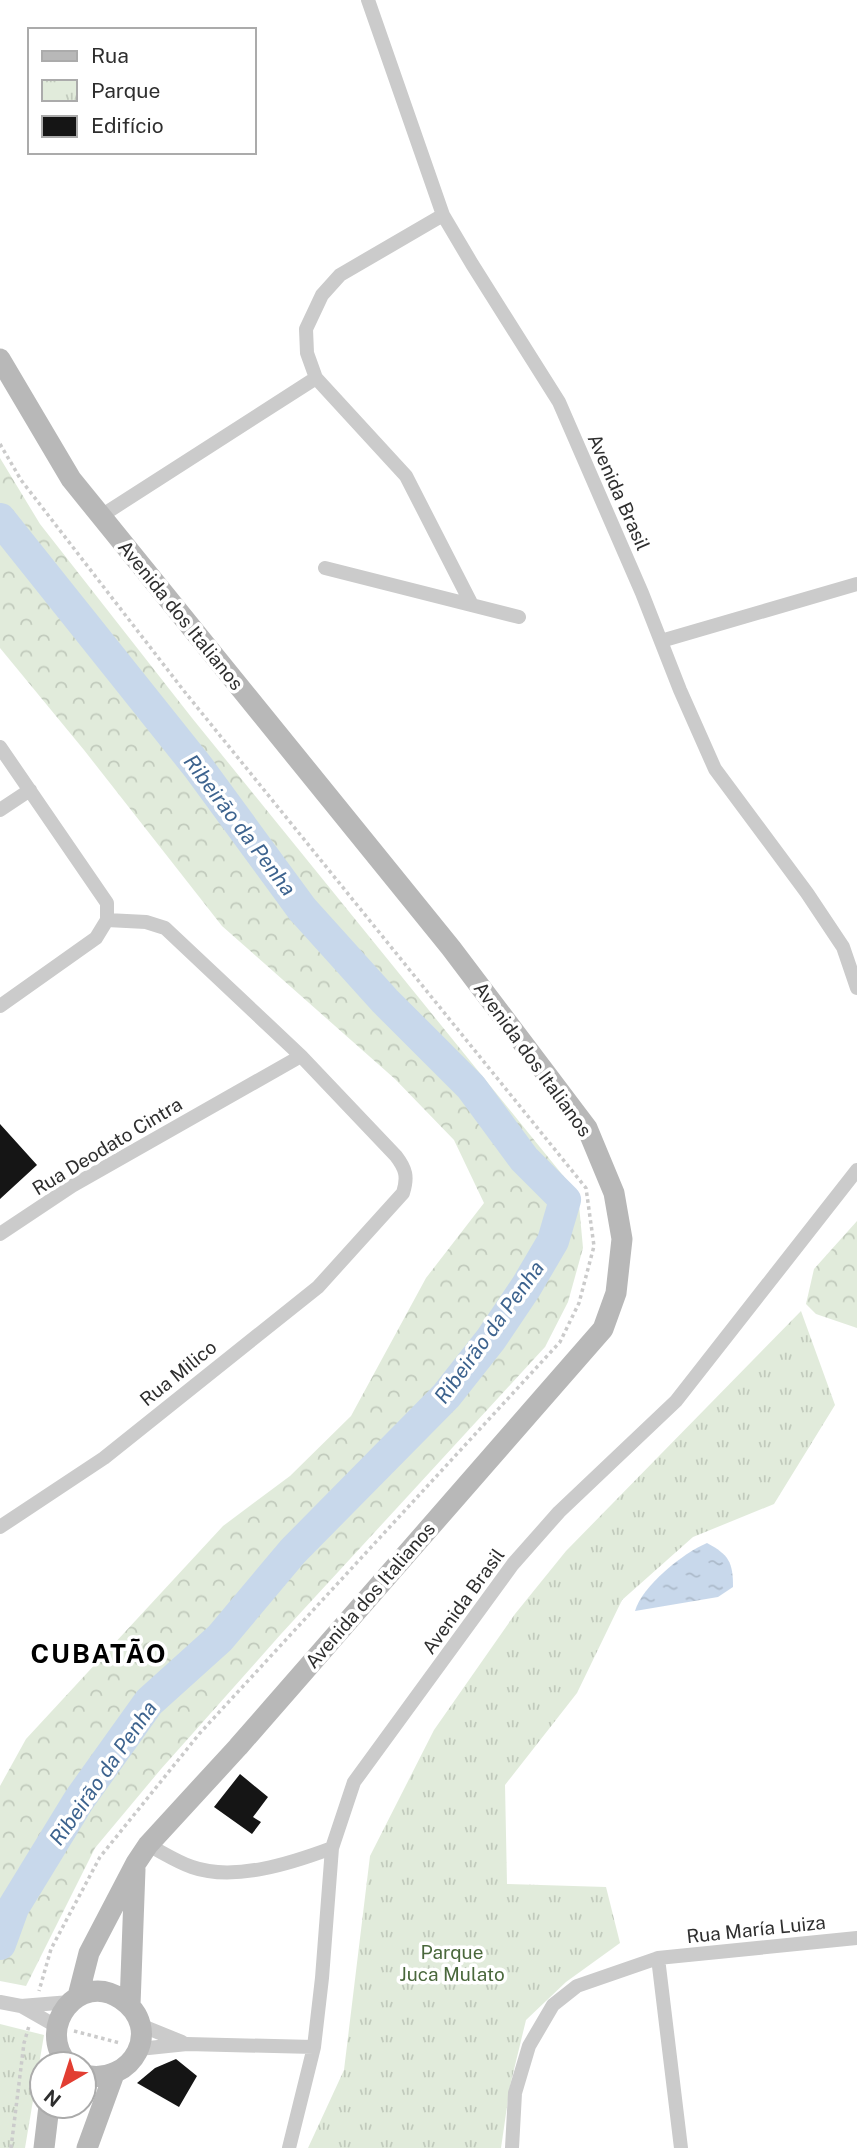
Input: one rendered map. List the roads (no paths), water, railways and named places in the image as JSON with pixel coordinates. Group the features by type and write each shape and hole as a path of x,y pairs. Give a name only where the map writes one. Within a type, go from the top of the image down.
{"main road":[{"name":"Avenida dos Italianos","path":"0,359 71,479 451,948 587,1128 614,1193 622,1239 616,1293 603,1329 141,1854 89,1953 56,2045"},
{"path":"130,2005 141,1854"},
{"path":"74,1999 92,1992 106,1992 119,1997 130,2005 140,2025 139,2049 125,2068 114,2074 98,2077"},
{"path":"87,2148 114,2074"},
{"path":"44,2148 47,2120"}],"street":[{"name":"Avenida Brasil","path":"368,0 443,215 559,402 715,769 807,893 843,947 857,988"},
{"path":"443,215 340,275 322,295 306,329 307,354 316,378 405,476 472,605"},
{"path":"101,516 316,378"},
{"path":"325,568 519,617"},
{"path":"661,641 857,584"},
{"path":"0,747 107,903 107,920 96,938 0,1006"},
{"path":"0,810 30,790"},
{"name":"Rua Milico","path":"0,1527 104,1458 318,1287 403,1193 407,1181 405,1167 301,1056 165,928 146,922 107,920"},
{"name":"Rua Deodato Cintra","path":"0,1234 72,1186 301,1056"},
{"name":"Avenida Brasil","path":"289,2148 314,2047 332,1848 354,1782 513,1564 559,1512 676,1401 857,1170"},
{"path":"141,1854 194,1868 226,1873 291,1864 332,1848"},
{"name":"Rua María Luiza","path":"512,2148 515,2094 529,2046 553,2005 578,1986 658,1958 857,1938"},
{"path":"658,1958 681,2148"},
{"path":"2,2003 28,2004 74,1999"},
{"path":"28,2004 56,2045"},
{"path":"140,2025 187,2044"},
{"path":"139,2049 187,2044 314,2047"}],"water":[{"path":"707,1543 720,1551 731,1565 733,1587 718,1597 635,1611 646,1591 665,1571"}],"waterway":[{"name":"Ribeirão da Penha","path":"0,519 198,767 302,909 385,1001 471,1087 524,1159 565,1200 553,1241 526,1287 491,1339 446,1396 293,1551 220,1638 149,1702 79,1800 13,1908 0,1944"}],"district":[{"name":"CUBATÃO","path":"99,1653"}],"park label":[{"name":"Parque Juca Mulato","path":"452,1963"}]}
